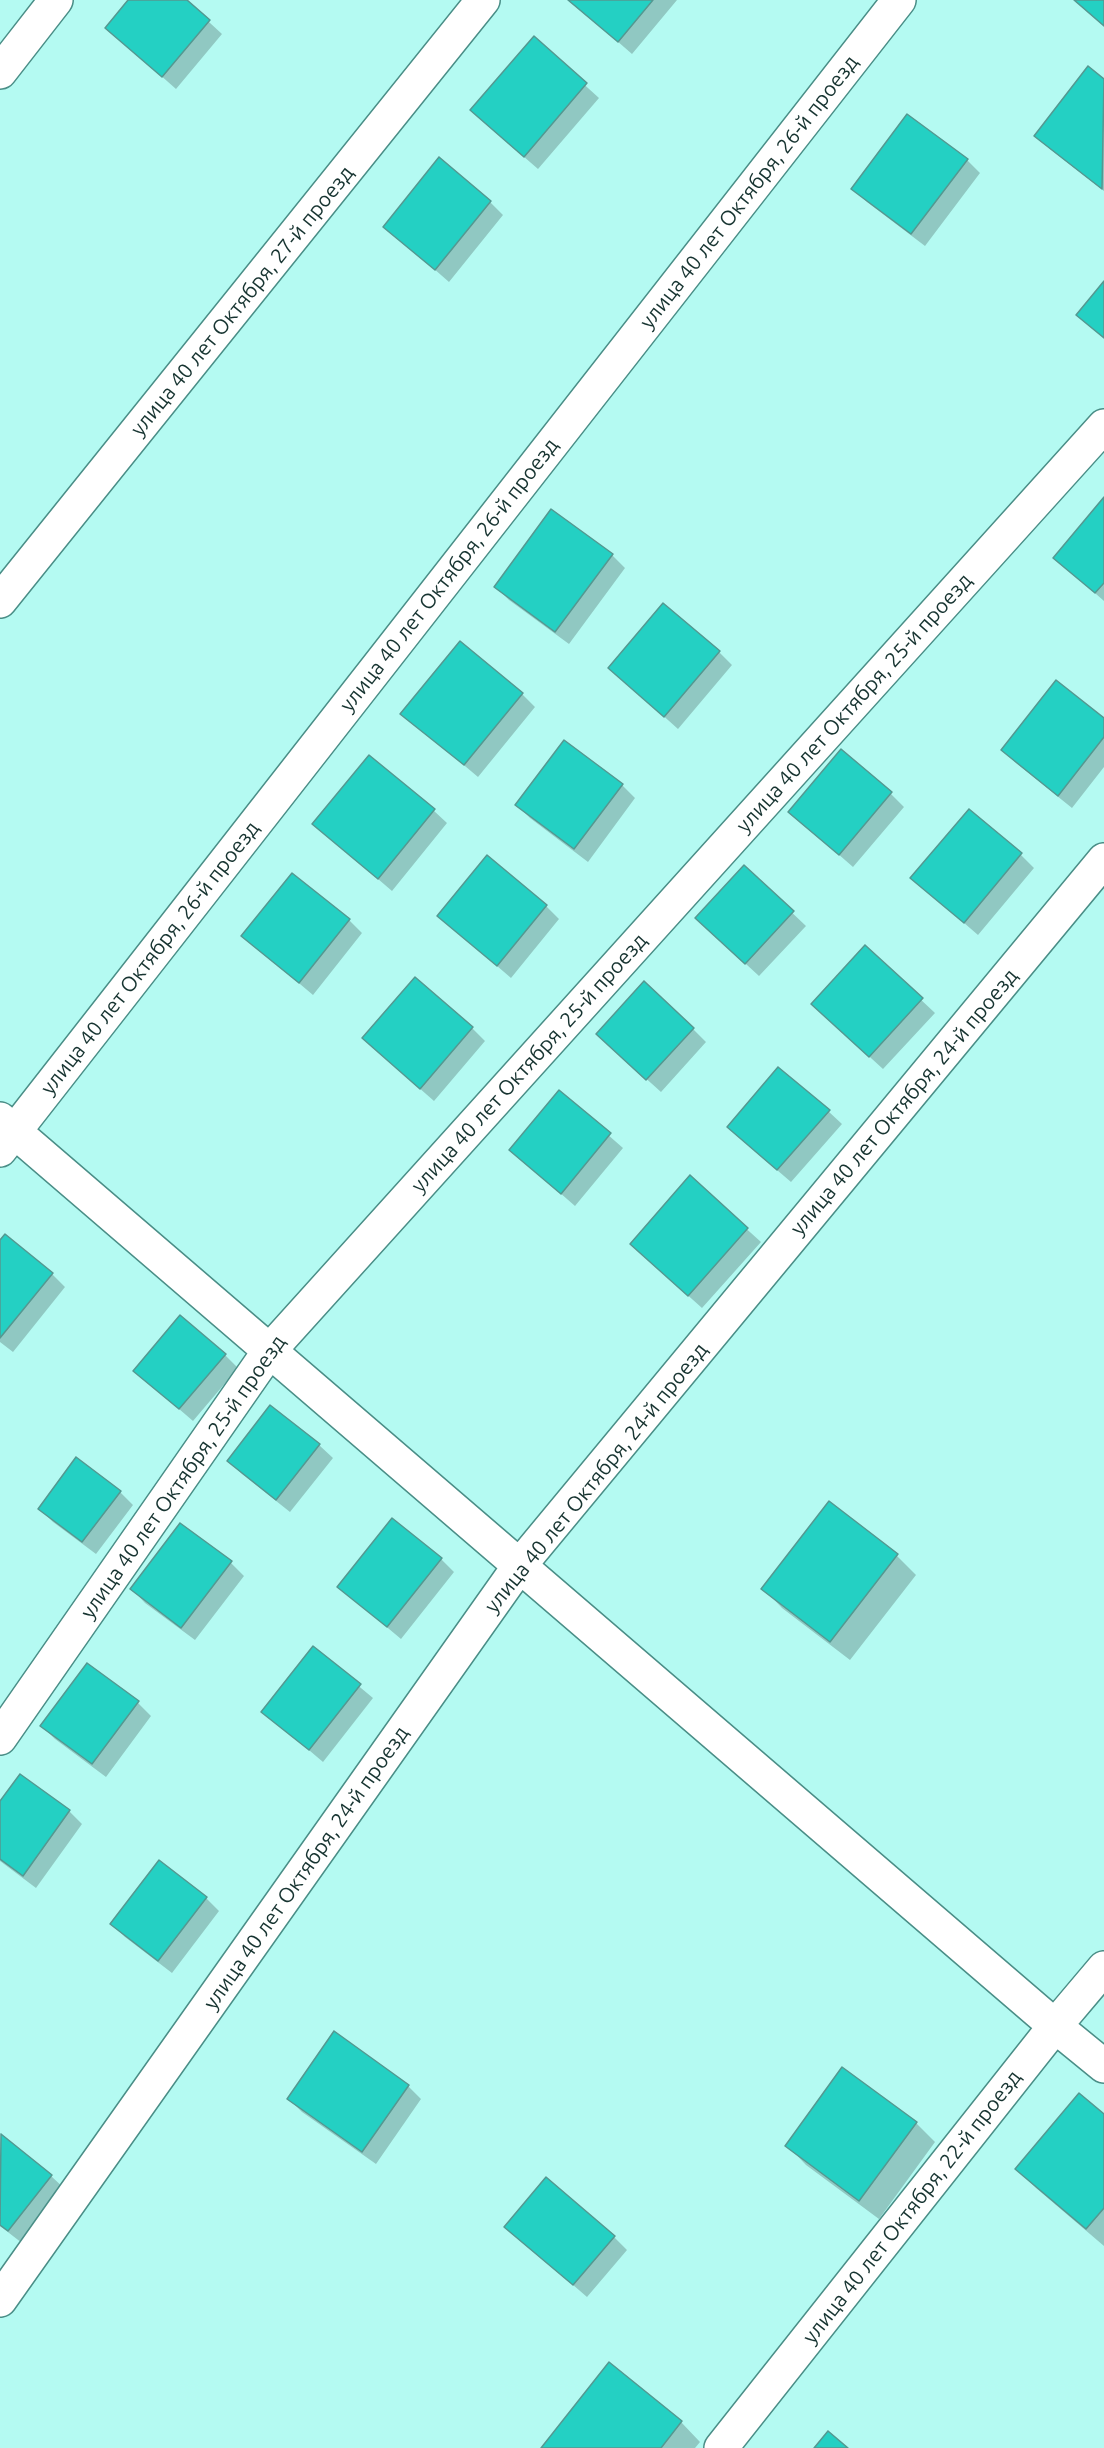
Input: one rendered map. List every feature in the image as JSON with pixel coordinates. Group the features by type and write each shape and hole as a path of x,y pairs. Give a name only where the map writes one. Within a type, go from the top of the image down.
{"street":[{"path":"0,72 56,0"},
{"name":"улица 40 лет Октября, 27-й проезд","path":"0,601 483,0"},
{"name":"улица 40 лет Октября, 26-й проезд","path":"5,1133 899,0"},
{"name":"улица 40 лет Октября, 25-й проезд","path":"0,1738 270,1350 1104,426"},
{"name":"улица 40 лет Октября, 24-й проезд","path":"0,2300 520,1565 1104,860"},
{"path":"5,1133 270,1350 1104,2066"},
{"name":"улица 40 лет Октября, 22-й проезд","path":"721,2448 1055,2026 1104,1968"}],"building":[{"path":"128,0 187,0 210,20 162,77 105,28"},
{"path":"568,0 653,0 618,42"},
{"path":"1074,0 1104,0 1104,26"},
{"path":"534,36 587,83 524,157 470,110"},
{"path":"1088,66 1104,79 1102,189 1034,136"},
{"path":"907,114 968,159 911,234 851,189"},
{"path":"439,157 491,201 435,270 383,227"},
{"path":"1104,281 1104,338 1076,315"},
{"path":"1104,497 1104,583 1095,593 1053,558"},
{"path":"551,509 613,554 555,632 494,587"},
{"path":"663,603 720,651 664,717 608,668"},
{"path":"460,641 523,693 464,765 400,714"},
{"path":"1056,680 1104,718 1104,737 1058,796 1001,750"},
{"path":"564,740 623,784 574,849 515,805"},
{"path":"841,749 892,792 839,855 788,812"},
{"path":"369,755 435,809 378,879 312,824"},
{"path":"969,809 1022,853 964,923 910,878"},
{"path":"487,855 547,905 497,966 437,916"},
{"path":"744,865 794,911 745,964 695,918"},
{"path":"292,873 350,919 299,983 241,936"},
{"path":"865,945 923,998 869,1057 811,1004"},
{"path":"415,977 473,1027 420,1089 362,1038"},
{"path":"644,981 694,1028 646,1080 596,1034"},
{"path":"778,1067 830,1110 777,1170 727,1127"},
{"path":"559,1090 611,1133 561,1194 509,1150"},
{"path":"690,1175 748,1228 688,1296 630,1244"},
{"path":"5,1234 53,1273 0,1338 0,1240"},
{"path":"180,1315 226,1354 179,1409 133,1371"},
{"path":"270,1405 320,1444 276,1500 227,1461"},
{"path":"76,1457 121,1491 82,1542 38,1509"},
{"path":"829,1501 898,1554 830,1642 761,1589"},
{"path":"392,1518 442,1558 387,1627 337,1587"},
{"path":"180,1523 232,1561 181,1628 130,1589"},
{"path":"313,1646 361,1684 309,1750 261,1712"},
{"path":"87,1663 139,1701 92,1764 40,1726"},
{"path":"20,1774 70,1810 23,1876 0,1859 0,1801"},
{"path":"159,1860 207,1897 158,1961 110,1924"},
{"path":"334,2031 409,2085 362,2152 287,2099"},
{"path":"842,2067 917,2122 859,2201 785,2146"},
{"path":"1079,2093 1104,2114 1104,2208 1086,2229 1015,2169"},
{"path":"1,2134 52,2175 8,2231 0,2225"},
{"path":"546,2177 615,2236 573,2285 504,2227"},
{"path":"609,2362 682,2421 661,2448 541,2448"},
{"path":"828,2431 848,2448 814,2448"}]}
